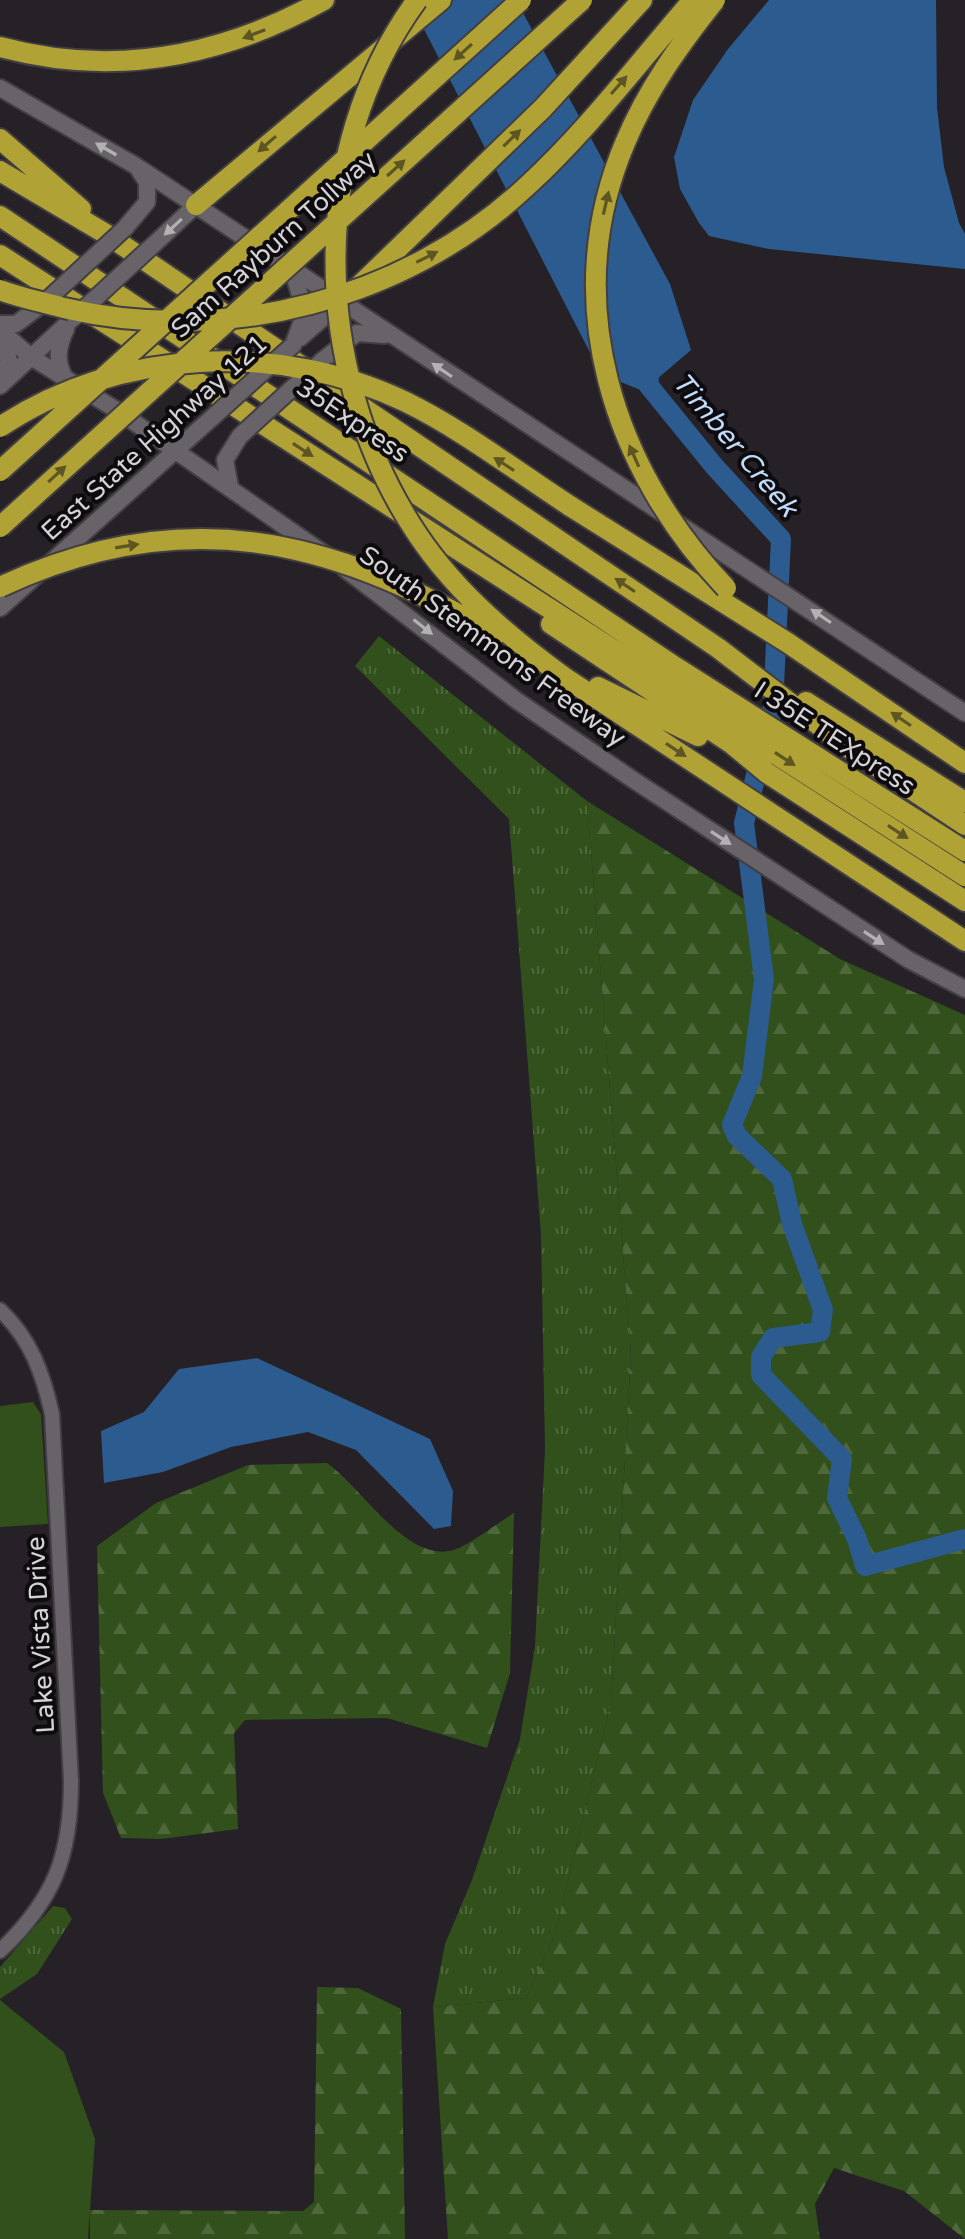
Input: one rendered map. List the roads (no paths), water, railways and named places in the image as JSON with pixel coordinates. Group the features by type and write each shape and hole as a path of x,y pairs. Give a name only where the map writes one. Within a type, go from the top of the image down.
{"highway":[{"path":"0,47 69,60 135,61 173,57 260,33 324,0"},
{"path":"417,0 372,83 343,182 336,233 335,284 343,359 364,432 411,524 441,566 479,608 519,644 564,677"},
{"path":"196,205 441,0"},
{"name":"Sam Rayburn Tollway","path":"0,471 521,0"},
{"name":"Sam Rayburn Tollway","path":"0,527 582,0"},
{"path":"341,302 543,108 642,0"},
{"path":"0,290 94,315 195,321 261,316 325,301 385,279 473,230 527,186 693,0"},
{"path":"715,0 662,71 625,143 603,217 597,290 599,329 614,404 628,442 663,510 689,549 717,579 788,643"},
{"path":"0,139 116,231 851,739 965,825"},
{"path":"0,171 116,231"},
{"name":"35Express","path":"0,216 670,693"},
{"name":"South Stemmons Freeway","path":"0,255 467,556 670,693"},
{"path":"0,427 61,395 106,378 177,363 249,362 329,374 372,387 431,417 788,643 965,763"},
{"path":"0,587 65,561 107,550 186,540 257,542 334,558 391,578 446,605 564,677 965,941"},
{"path":"338,564 396,595 670,693 767,773 965,901"},
{"name":"I 35E TEXpress","path":"670,693 965,851"},
{"path":"851,739 965,802"},
{"path":"836,781 965,876"}],"main road":[{"path":"0,88 136,166 965,713"},
{"path":"0,327 16,324 45,302 116,231 143,212 149,191 136,166"},
{"path":"0,384 196,205"},
{"path":"293,271 305,313 293,345"},
{"name":"East State Highway 121","path":"0,608 341,302"},
{"path":"66,380 58,366 60,343 70,322"},
{"name":"South Stemmons Freeway","path":"0,327 31,357 230,487 338,564 516,700 808,895 909,960 965,989"},
{"path":"230,487 225,460 240,436 357,333 390,336"},
{"path":"0,337 9,360 0,384"}],"street":[{"name":"Lake Vista Drive","path":"0,1310 30,1347 46,1386 52,1414 71,1781 71,1825 59,1872 36,1911 0,1951"}],"water":[{"path":"409,0 516,0 670,284 691,350 643,391 601,374"},
{"path":"769,0 936,0 937,108 944,167 959,223 965,234 965,269 769,249 709,236 699,223 680,189 674,157 693,100 728,49"},
{"path":"257,1358 430,1439 453,1491 451,1526 434,1529 356,1450 308,1432 231,1447 163,1472 104,1483 101,1431 144,1412 179,1369"}],"waterway":[{"name":"Timber Creek","path":"648,360 649,386 714,466 781,539 773,707 744,823 764,979 752,1076 732,1125 737,1136 782,1179 792,1224 823,1310 820,1332 773,1338 761,1357 761,1375 842,1459 837,1498 857,1539 865,1566 965,1539"}]}
